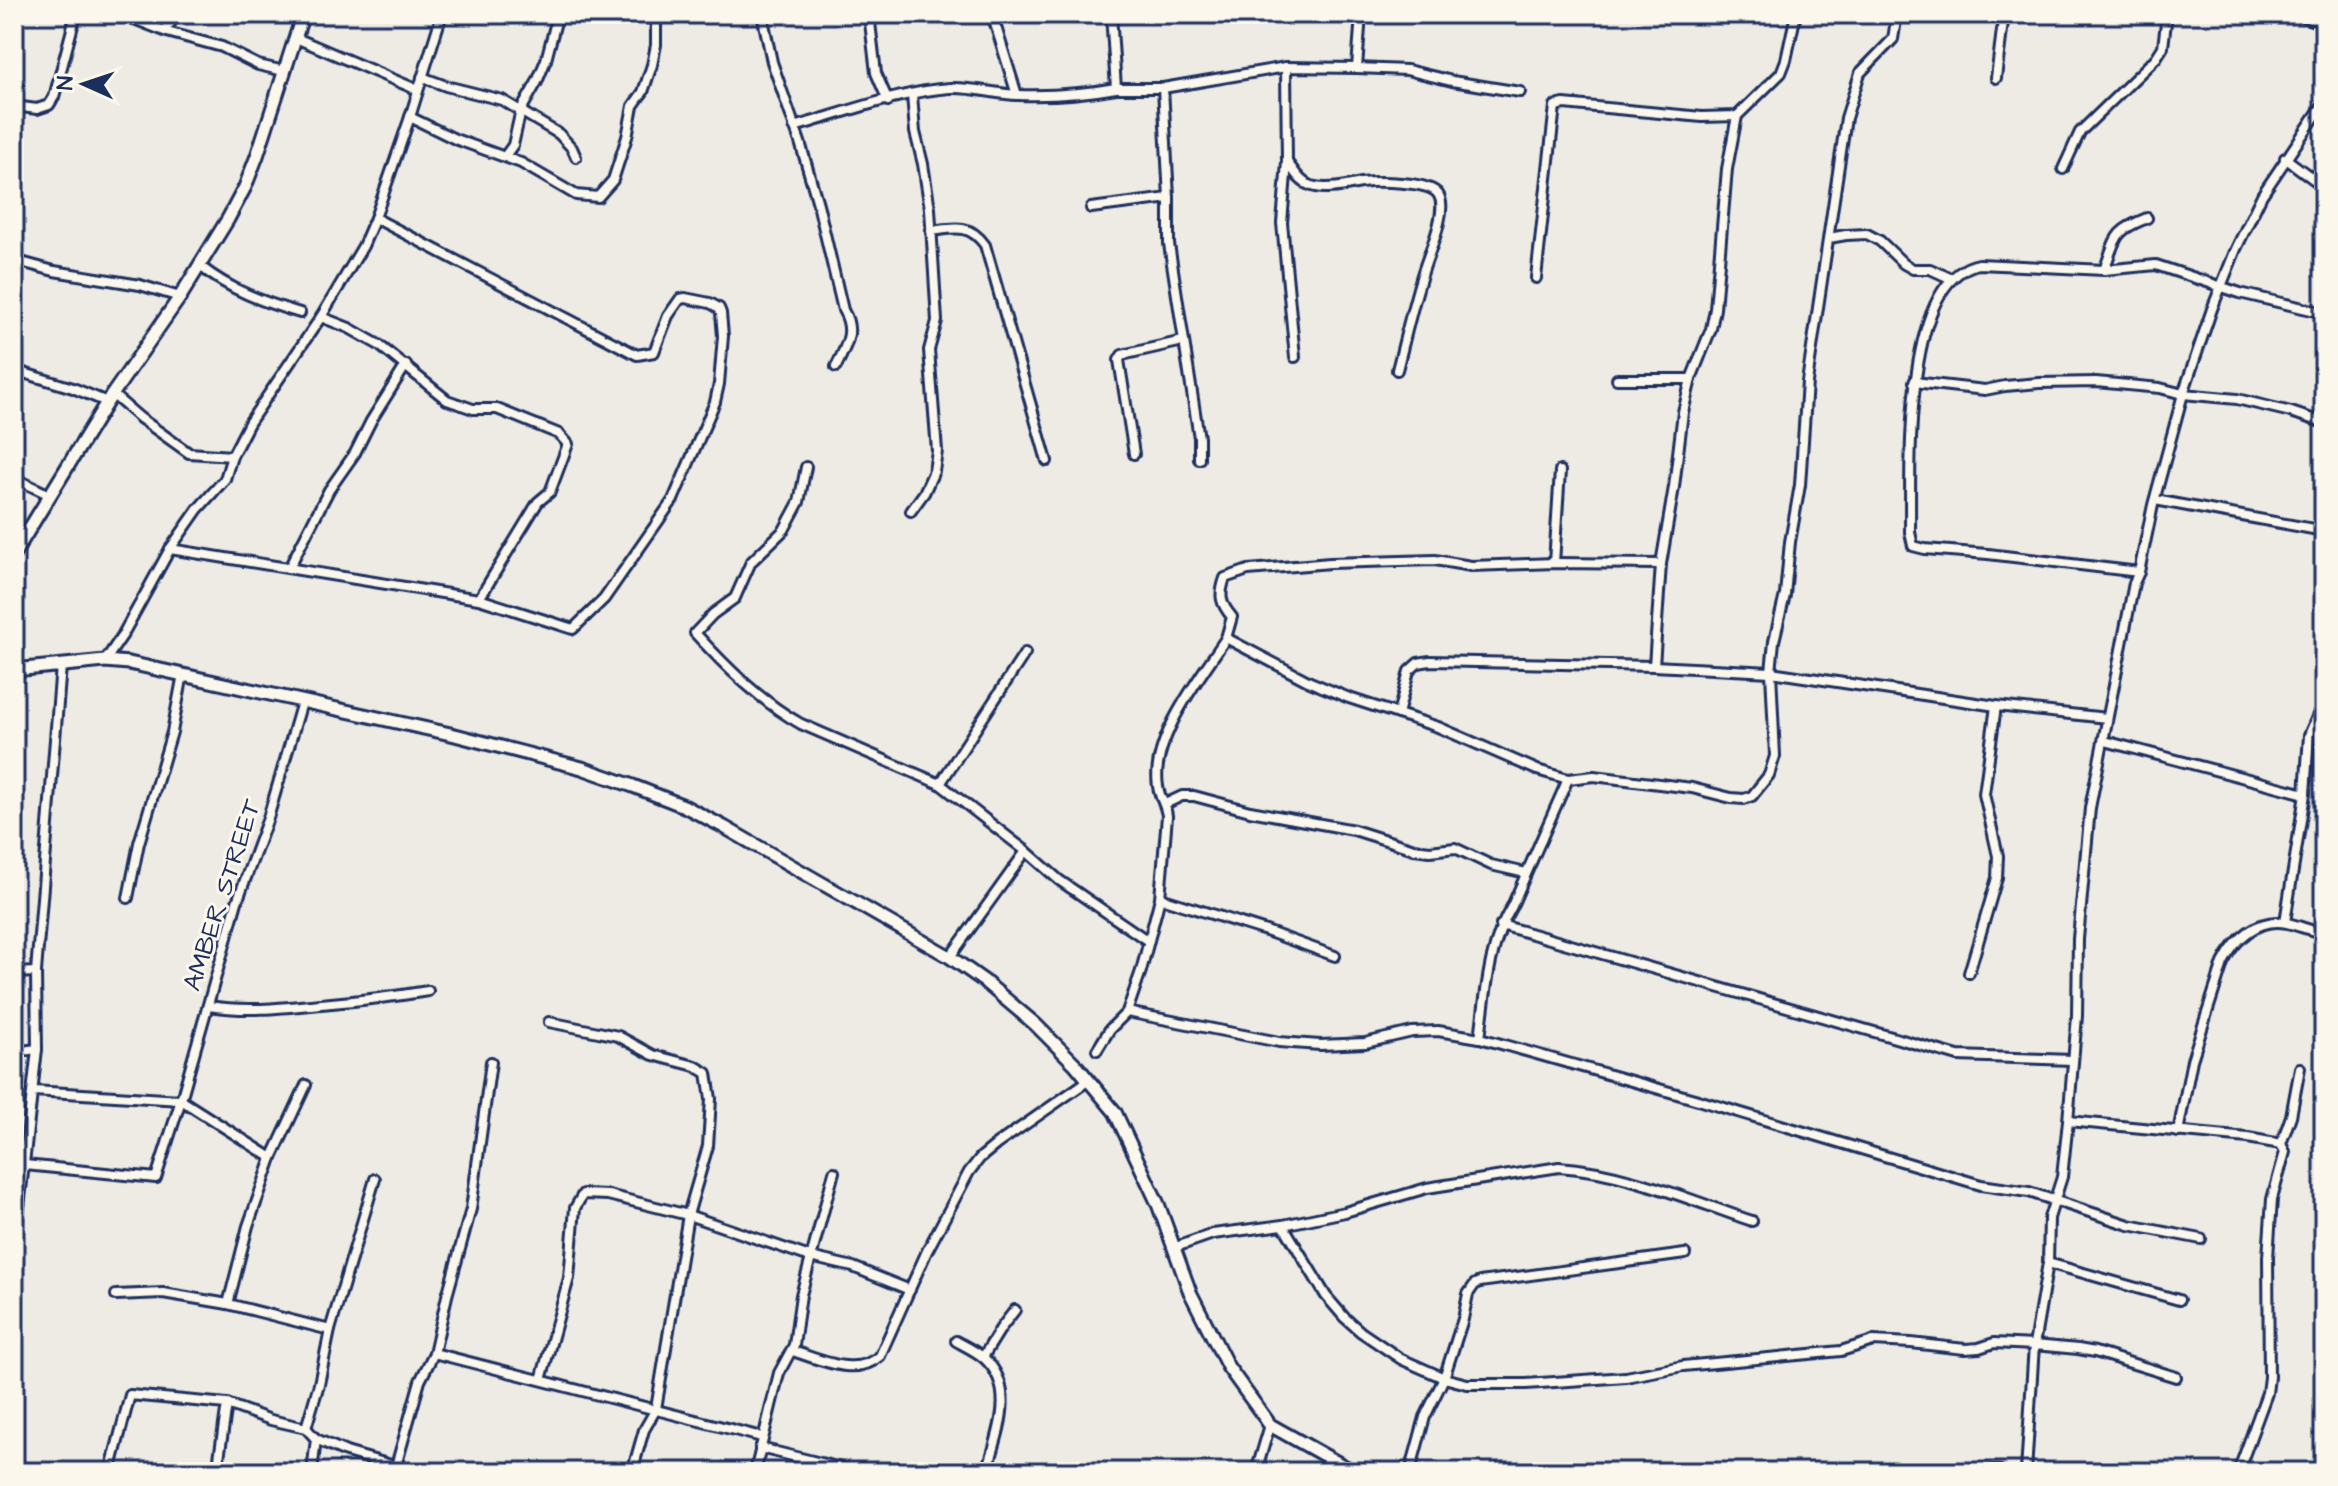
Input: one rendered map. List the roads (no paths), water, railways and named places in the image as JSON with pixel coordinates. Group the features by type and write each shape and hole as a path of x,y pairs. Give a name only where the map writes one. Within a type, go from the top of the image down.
{"street":[{"path":"14,106 37,109 49,105 54,97 76,14"},
{"path":"121,14 222,47 249,62 284,71"},
{"path":"164,30 178,14"},
{"path":"14,554 109,398 200,266 245,187 303,14"},
{"path":"105,661 170,549 198,509 225,479 232,456 259,407 321,317 363,246 410,117 442,14"},
{"path":"505,156 517,135 521,110 546,60 558,14"},
{"path":"762,14 772,62 824,226 843,310 848,319 850,335 836,367"},
{"path":"869,14 876,73 888,101"},
{"path":"992,14 1017,95"},
{"path":"1111,14 1116,88"},
{"path":"1357,68 1361,14"},
{"path":"1654,666 1661,564 1683,412 1715,309 1727,169 1737,116 1781,73 1796,14"},
{"path":"1226,638 1310,682 1438,727 1537,770 1568,779 1594,776 1692,788 1731,798 1752,796 1769,775 1775,756 1771,672 1774,641 1785,595 1800,485 1807,382 1848,108 1860,73 1893,39 1897,14"},
{"path":"1996,78 2004,14"},
{"path":"2063,169 2080,132 2156,58 2163,47 2167,14"},
{"path":"2297,14 2324,25"},
{"path":"410,117 455,139 521,163 576,195 593,198 603,193 613,180 625,145 633,106 643,92 652,65 656,21"},
{"path":"296,38 418,90"},
{"path":"794,127 912,95 954,88 1017,95 1075,95 1116,88 1163,88 1286,67 1407,70 1520,92"},
{"path":"1286,67 1287,162 1282,223 1295,357"},
{"path":"422,77 493,97 521,110 559,134 576,157"},
{"path":"1163,88 1169,244 1199,438 1199,459"},
{"path":"911,511 934,471 937,451 929,350 937,321 931,231 912,95"},
{"path":"2026,1472 2034,1345 2048,1263 2049,1218 2062,1177 2068,1121 2077,1016 2078,939 2090,808 2123,633 2155,500 2201,336 2262,195 2324,103"},
{"path":"1536,278 1555,106 1564,104 1702,117 1737,116"},
{"path":"2285,158 2324,187"},
{"path":"1287,162 1299,178 1316,187 1365,183 1415,184 1437,192 1441,201 1439,223 1397,370"},
{"path":"1091,208 1169,198"},
{"path":"170,549 479,599 573,629 604,599 673,500 713,406 719,384 723,317 719,308 710,303 680,299 668,316 654,352 637,355 375,218"},
{"path":"2104,270 2119,233 2147,218"},
{"path":"931,231 958,228 976,233 985,245 1047,461"},
{"path":"1829,238 1867,234 1913,269 1930,269 1952,279"},
{"path":"14,260 102,281 140,285 180,297"},
{"path":"2139,572 1913,546 1910,517 1914,382 1934,302 1952,279 1968,266 1979,264 2104,270 2156,265 2240,293 2324,313"},
{"path":"200,266 233,289 300,313"},
{"path":"321,317 379,345 447,400 473,409 497,409 559,434 568,444 550,492 538,502 479,599"},
{"path":"1134,454 1119,360 1122,355 1183,341"},
{"path":"289,568 329,490 355,453 406,365"},
{"path":"14,370 109,398 189,453 232,456"},
{"path":"1617,379 1691,379"},
{"path":"1914,382 1985,390 2039,383 2096,382 2160,388 2183,394 2237,399 2324,423"},
{"path":"806,467 799,502 784,530 751,562 735,598 713,614 695,633 743,682 779,712 940,784 1059,880 1148,941"},
{"path":"1554,563 1560,471"},
{"path":"14,478 50,495"},
{"path":"2155,500 2324,531"},
{"path":"1097,1050 1110,1029 1127,1012 1141,971 1160,898 1167,816 1157,785 1160,754 1191,692 1226,638 1232,617 1221,605 1220,592 1225,578 1248,570 1330,563 1435,560 1471,566 1661,564"},
{"path":"940,784 1025,653"},
{"path":"14,670 105,661 183,674 455,735 582,768 684,806 950,957 1035,1024 1115,1112 1158,1204 1190,1292 1228,1367 1270,1425 1354,1472"},
{"path":"1398,714 1409,671 1418,663 1430,661 1771,672 1996,706 2107,718"},
{"path":"14,1252 37,1049 36,972 61,666"},
{"path":"128,898 139,843 172,732 183,674"},
{"path":"2285,922 2305,794 2309,735 2324,701"},
{"name":"AMBER STREET","path":"25,1165 156,1178 237,902 268,818 302,702"},
{"path":"1969,973 1997,878 1998,856 1984,794 1996,706"},
{"path":"2105,741 2305,794"},
{"path":"1480,1038 1489,968 1501,925 1568,779"},
{"path":"1165,804 1182,796 1194,796 1250,811 1354,830 1414,849 1455,848 1491,865 1526,873"},
{"path":"950,957 1026,851"},
{"path":"1160,898 1335,956"},
{"path":"2178,1132 2192,1060 2230,948 2247,932 2261,925 2285,922 2324,933"},
{"path":"1501,925 1958,1056 2072,1060"},
{"path":"14,973 36,972"},
{"path":"208,1006 264,1010 385,999 428,991"},
{"path":"1127,1012 1279,1042 1320,1045 1365,1043 1412,1032 1438,1031 1480,1038 1981,1185 2029,1192 2129,1225 2201,1239"},
{"path":"549,1022 618,1036 653,1055 695,1066 707,1073 711,1099 708,1146 688,1215 656,1409 644,1430 632,1472"},
{"path":"14,1052 37,1049"},
{"path":"396,1466 420,1381 434,1353 471,1209 491,1062"},
{"path":"2238,1472 2267,1393 2268,1257 2272,1199 2285,1152 2281,1144 2291,1116 2300,1068"},
{"path":"792,1351 848,1367 859,1368 873,1362 884,1349 927,1251 962,1183 980,1158 1089,1080"},
{"path":"228,1304 248,1226 272,1158 306,1085"},
{"path":"33,1091 181,1100 272,1158"},
{"path":"2068,1121 2248,1138 2281,1144"},
{"path":"1173,1248 1213,1234 1283,1225 1345,1212 1427,1188 1559,1167 1581,1168 1643,1184 1752,1221"},
{"path":"755,1472 779,1373 792,1351 801,1295 834,1172"},
{"path":"306,1428 330,1330 375,1179"},
{"path":"541,1380 566,1290 575,1208 583,1194 608,1195 688,1215 810,1257 853,1267 910,1290"},
{"path":"1283,1225 1326,1296 1361,1332 1401,1359 1444,1378 1467,1384 1526,1384 1626,1377 1683,1366 1841,1351 1873,1341 1965,1349 1994,1343 2078,1349 2176,1377"},
{"path":"1410,1472 1425,1417 1444,1378 1468,1294 1475,1284 1685,1254"},
{"path":"2048,1263 2179,1300"},
{"path":"116,1295 163,1293 228,1304 330,1330"},
{"path":"983,1357 1015,1310"},
{"path":"956,1341 983,1357 1000,1379 1004,1404 987,1472"},
{"path":"434,1353 762,1437"},
{"path":"110,1472 130,1395 227,1404 271,1420 306,1428 316,1439 346,1452 415,1472"},
{"path":"217,1472 227,1404"},
{"path":"1256,1472 1270,1425"},
{"path":"312,1472 316,1439"},
{"path":"760,1448 857,1472"},
{"path":"1895,1472 1999,1472"}]}
